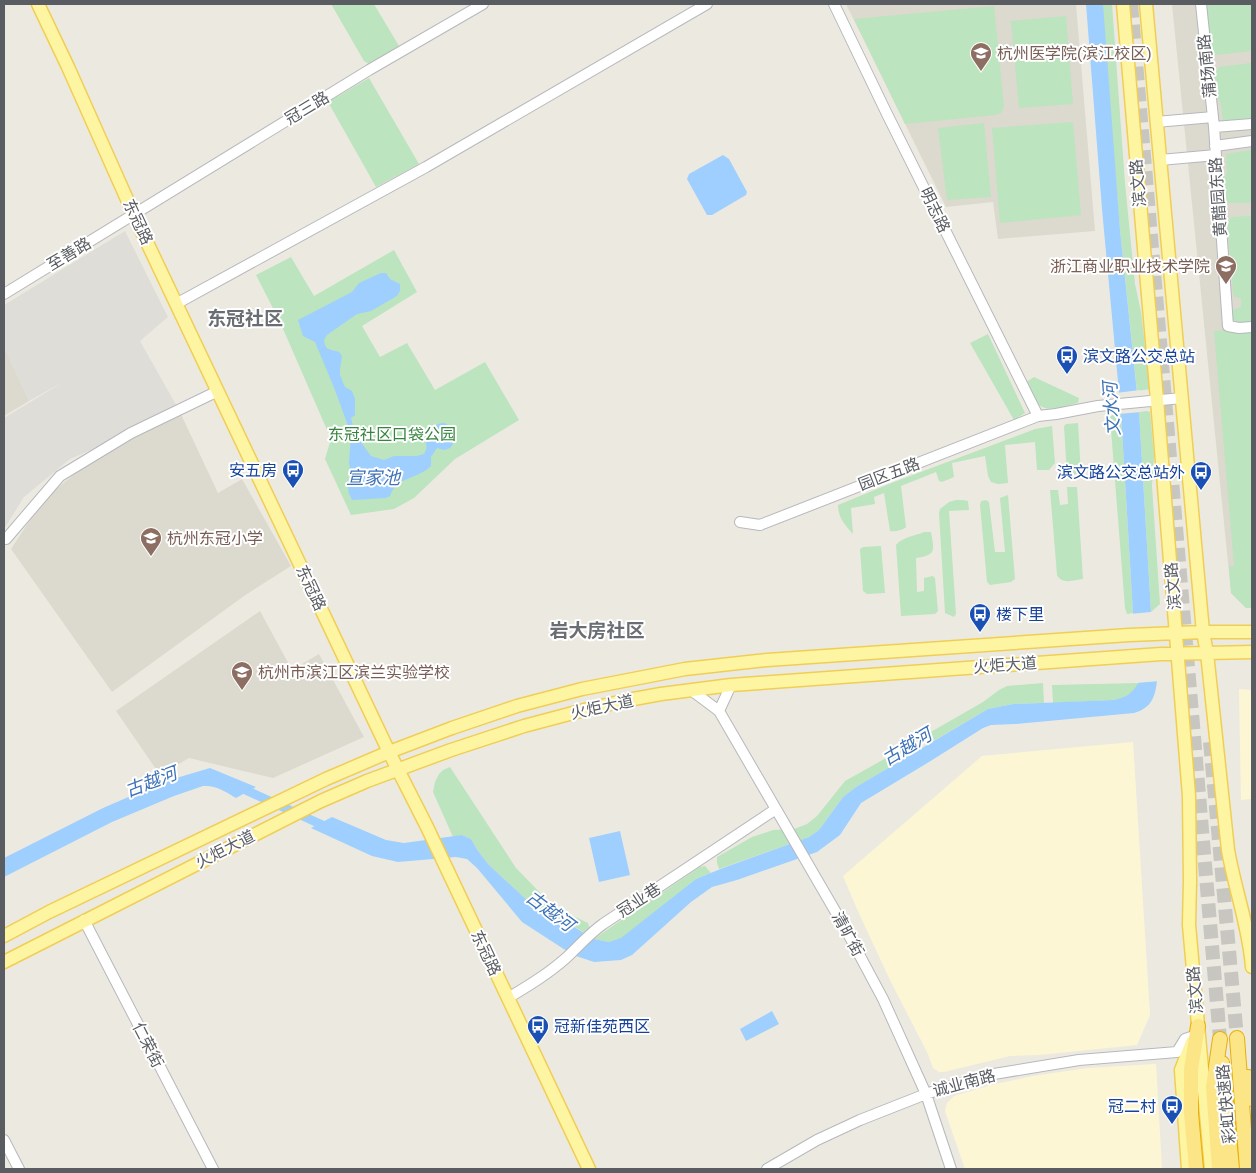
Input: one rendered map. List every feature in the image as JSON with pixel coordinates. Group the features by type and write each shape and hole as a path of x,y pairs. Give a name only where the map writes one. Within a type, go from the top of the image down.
{"highway":[{"path":"1196,1031 1192,1069 1191,1113 1196,1169"},
{"name":"彩虹快速路","path":"1248,1169 1237,1038 1246,1066 1252,1099"},
{"name":"彩虹快速路","path":"1219,1169 1213,1087 1220,1039 1232,1169"}],"main road":[{"name":"东冠路","path":"38,4 176,304 589,1169"},
{"name":"滨文路","path":"1122,4 1152,401 1176,633 1189,796 1190,881 1188,925 1196,1031 1211,1169"},
{"name":"滨文路","path":"1146,4 1203,632 1207,653 1228,850 1245,922 1252,967"},
{"name":"火炬大道","path":"4,936 49,912 326,779 452,728 517,706 582,688 685,669 768,660 1128,635 1252,632"},
{"name":"火炬大道","path":"4,962 288,817 367,781 473,742 604,705 661,694 731,685 1177,653 1252,652"},
{"path":"805,658 810,666 806,679"},
{"path":"1188,1169 1181,1070 1196,1031"}],"street":[{"name":"冠三路","path":"134,214 360,75 482,4"},
{"path":"176,304 426,167 707,4"},
{"name":"明志路","path":"834,4 1038,416"},
{"name":"蒲场南路","path":"1201,4 1213,122"},
{"path":"1156,122 1252,124"},
{"name":"黄醋园东路","path":"1213,122 1228,326 1238,328 1252,327"},
{"path":"1160,160 1252,141"},
{"name":"至善路","path":"4,294 134,214"},
{"path":"6,539 60,476 131,433 218,391"},
{"name":"园区五路","path":"740,522 760,525 1038,416 1113,405 1182,398"},
{"path":"719,711 731,685"},
{"name":"清旷街","path":"691,690 719,711 845,928 883,999 926,1094 951,1169"},
{"name":"冠业巷","path":"508,998 541,978 603,924 776,809"},
{"name":"仁荣街","path":"84,920 213,1169"},
{"path":"1183,1065 1177,1052 1185,1039 1196,1031"},
{"name":"诚业南路","path":"767,1169 817,1140 860,1120 926,1094 994,1074 1080,1060 1177,1052"},
{"path":"4,1140 19,1169"}],"shaded area":[{"name":"杭州医学院(滨江校区)","path":"846,4 1076,4 1095,231 998,239 993,202 946,207"},
{"name":"浙江商业职业技术学院","path":"1172,4 1252,4 1252,608 1246,608 1231,593"},
{"path":"125,231 168,317 140,341 179,410 70,459 24,497 4,528 4,418 65,381 29,401 4,347 4,305"},
{"path":"4,347 29,401 4,416"},
{"name":"杭州东冠小学","path":"179,410 218,493 242,479 291,566 244,596 112,692 11,549 44,499 77,472"},
{"name":"杭州市滨江区滨兰实验学校","path":"260,611 292,670 319,654 364,737 273,778 189,758 160,775 116,711"},
{"path":"1239,689 1252,690 1252,808 1251,799 1241,800"},
{"path":"1133,742 1150,1015 1137,1045 1039,1055 1010,1056 939,1072 933,1068 928,1054 889,978 843,876 982,756"},
{"path":"1156,1064 1162,1169 965,1169 945,1111 947,1103 954,1096 991,1085 1033,1076 1088,1068"}],"green space":[{"path":"331,4 374,4 399,46 369,64 364,61"},
{"path":"1101,4 1112,4 1125,183 1135,284 1141,312 1150,389 1137,391 1120,230"},
{"path":"1206,4 1252,4 1252,51 1215,55 1210,49"},
{"path":"994,6 1004,106 1001,113 905,124 854,19"},
{"path":"1066,16 1073,104 1019,108 1011,21"},
{"path":"1252,63 1252,121 1226,122 1223,120 1220,100 1216,98 1215,75 1219,67"},
{"path":"369,78 419,164 376,187 328,102"},
{"path":"1073,122 1081,215 1000,223 992,128"},
{"path":"984,123 991,197 947,200 938,128"},
{"path":"1252,150 1252,203 1225,203 1223,175 1227,174 1226,154"},
{"path":"1252,216 1252,324 1244,325 1232,319 1232,310 1241,307 1241,298 1234,297 1233,292 1227,221 1232,217"},
{"name":"东冠社区口袋公园","path":"394,250 417,292 362,326 380,357 407,343 435,390 485,362 519,420 455,459 414,498 394,509 351,515 325,459 331,439 280,322 256,275 291,257 314,296"},
{"path":"1252,328 1252,608 1246,608 1231,593 1229,566 1234,566 1214,331"},
{"path":"988,334 1025,413 1014,420 970,343"},
{"path":"1034,377 1079,398 1078,403 1052,409 1042,407 1034,400 1026,382"},
{"path":"1139,412 1150,412 1154,456 1152,486 1160,604 1151,612"},
{"path":"1114,414 1121,414 1133,613 1127,614 1110,417"},
{"path":"1078,423 1081,474 1067,475 1064,426 1066,424"},
{"path":"1052,426 1055,463 1049,470 1037,470 1035,442 1005,445 1008,483 998,484 991,482 988,476 985,456 952,463 954,477 942,482 939,481 936,472 901,486 906,527 903,529 890,531 884,493 874,497 875,504 851,508 853,534 841,518 838,505 1035,429"},
{"path":"1067,487 1077,487 1083,579 1065,581 1057,575 1050,490 1058,490 1060,505 1068,504"},
{"path":"1008,495 1015,579 1011,582 990,585 987,582 980,505 981,501 986,500 989,502 995,552 1005,552 1000,498"},
{"path":"956,500 968,501 969,510 949,511 956,614 954,617 945,613 939,513 940,509 949,502"},
{"path":"924,532 931,532 933,551 928,555 916,558 917,592 924,591 924,578 933,576 935,578 938,611 935,614 901,616 896,545 905,538"},
{"path":"881,546 885,593 867,594 863,591 860,549 863,547"},
{"path":"1043,683 1044,703 1013,704 988,709 930,743 929,733 983,702 999,690 1007,686"},
{"path":"1139,683 1127,697 1113,700 1053,703 1052,685"},
{"path":"918,742 922,748 856,787 843,797 819,830 809,837 719,869 717,857 752,837 773,830 794,829 807,824 817,816 845,781"},
{"path":"450,767 516,868 554,907 588,923 590,929 587,934 566,922 544,916 489,865 471,839 462,835 453,837 433,792 439,774"},
{"path":"705,866 711,873 696,879 621,939 609,942 594,939 700,867"}],"water":[{"path":"1086,4 1103,4 1120,230 1139,412 1157,681 1155,692 1148,705 1134,713 991,725 983,728 861,803 840,835 817,852 712,887 691,902 632,955 621,960 594,962 573,955 522,922 477,868 467,859 456,857 398,862 372,856 311,828 332,817 386,840 404,843 462,835 471,839 489,865 544,916 566,922 594,939 609,942 621,938 696,879 809,837 819,830 843,797 856,787 988,709 1013,704 1113,700 1125,696 1134,690 1139,682 1121,414"},
{"path":"723,155 729,159 747,192 746,195 712,215 707,215 687,179 689,174"},
{"name":"宣家池","path":"381,273 386,273 390,279 400,284 400,291 397,296 371,311 357,314 327,335 324,340 327,348 339,352 342,356 340,375 345,387 352,391 355,399 355,415 351,418 355,434 371,456 384,460 394,456 417,456 424,454 427,447 426,438 428,433 435,425 441,423 451,427 453,444 450,448 444,450 437,448 431,457 431,466 420,474 397,485 390,496 386,498 352,500 348,487 352,476 349,463 351,434 315,342 303,336 298,320 352,292 359,283"},
{"path":"210,768 256,787 236,798 221,789 208,786 174,796 112,822 4,877 4,858 103,808 163,782"},
{"path":"620,831 630,875 599,882 589,838"},
{"path":"772,1011 779,1024 746,1041 740,1029"}],"pier":[{"path":"1140,390 1141,412 1118,414 1116,393"},
{"path":"1154,610 1160,681 1136,683 1130,614"}],"waterway":[{"name":"古越河","path":"239,787 329,828"}],"tunnel":[{"path":"1131,4 1220,1039"},
{"path":"1210,742 1237,1038"}],"place":[{"name":"杭州医学院(滨江校区)","path":"981,72"},
{"name":"浙江商业职业技术学院","path":"1226,285"},
{"name":"滨文路公交总站","path":"1067,375"},
{"name":"安五房","path":"293,489"},
{"name":"滨文路公交总站外","path":"1201,491"},
{"name":"杭州东冠小学","path":"151,557"},
{"name":"楼下里","path":"980,633"},
{"name":"杭州市滨江区滨兰实验学校","path":"242,691"},
{"name":"冠新佳苑西区","path":"538,1045"},
{"name":"冠二村","path":"1172,1125"}],"district":[{"name":"东冠社区","path":"245,318"},
{"name":"岩大房社区","path":"597,630"}],"water label":[{"name":"文水河","path":"1112,409"}]}
